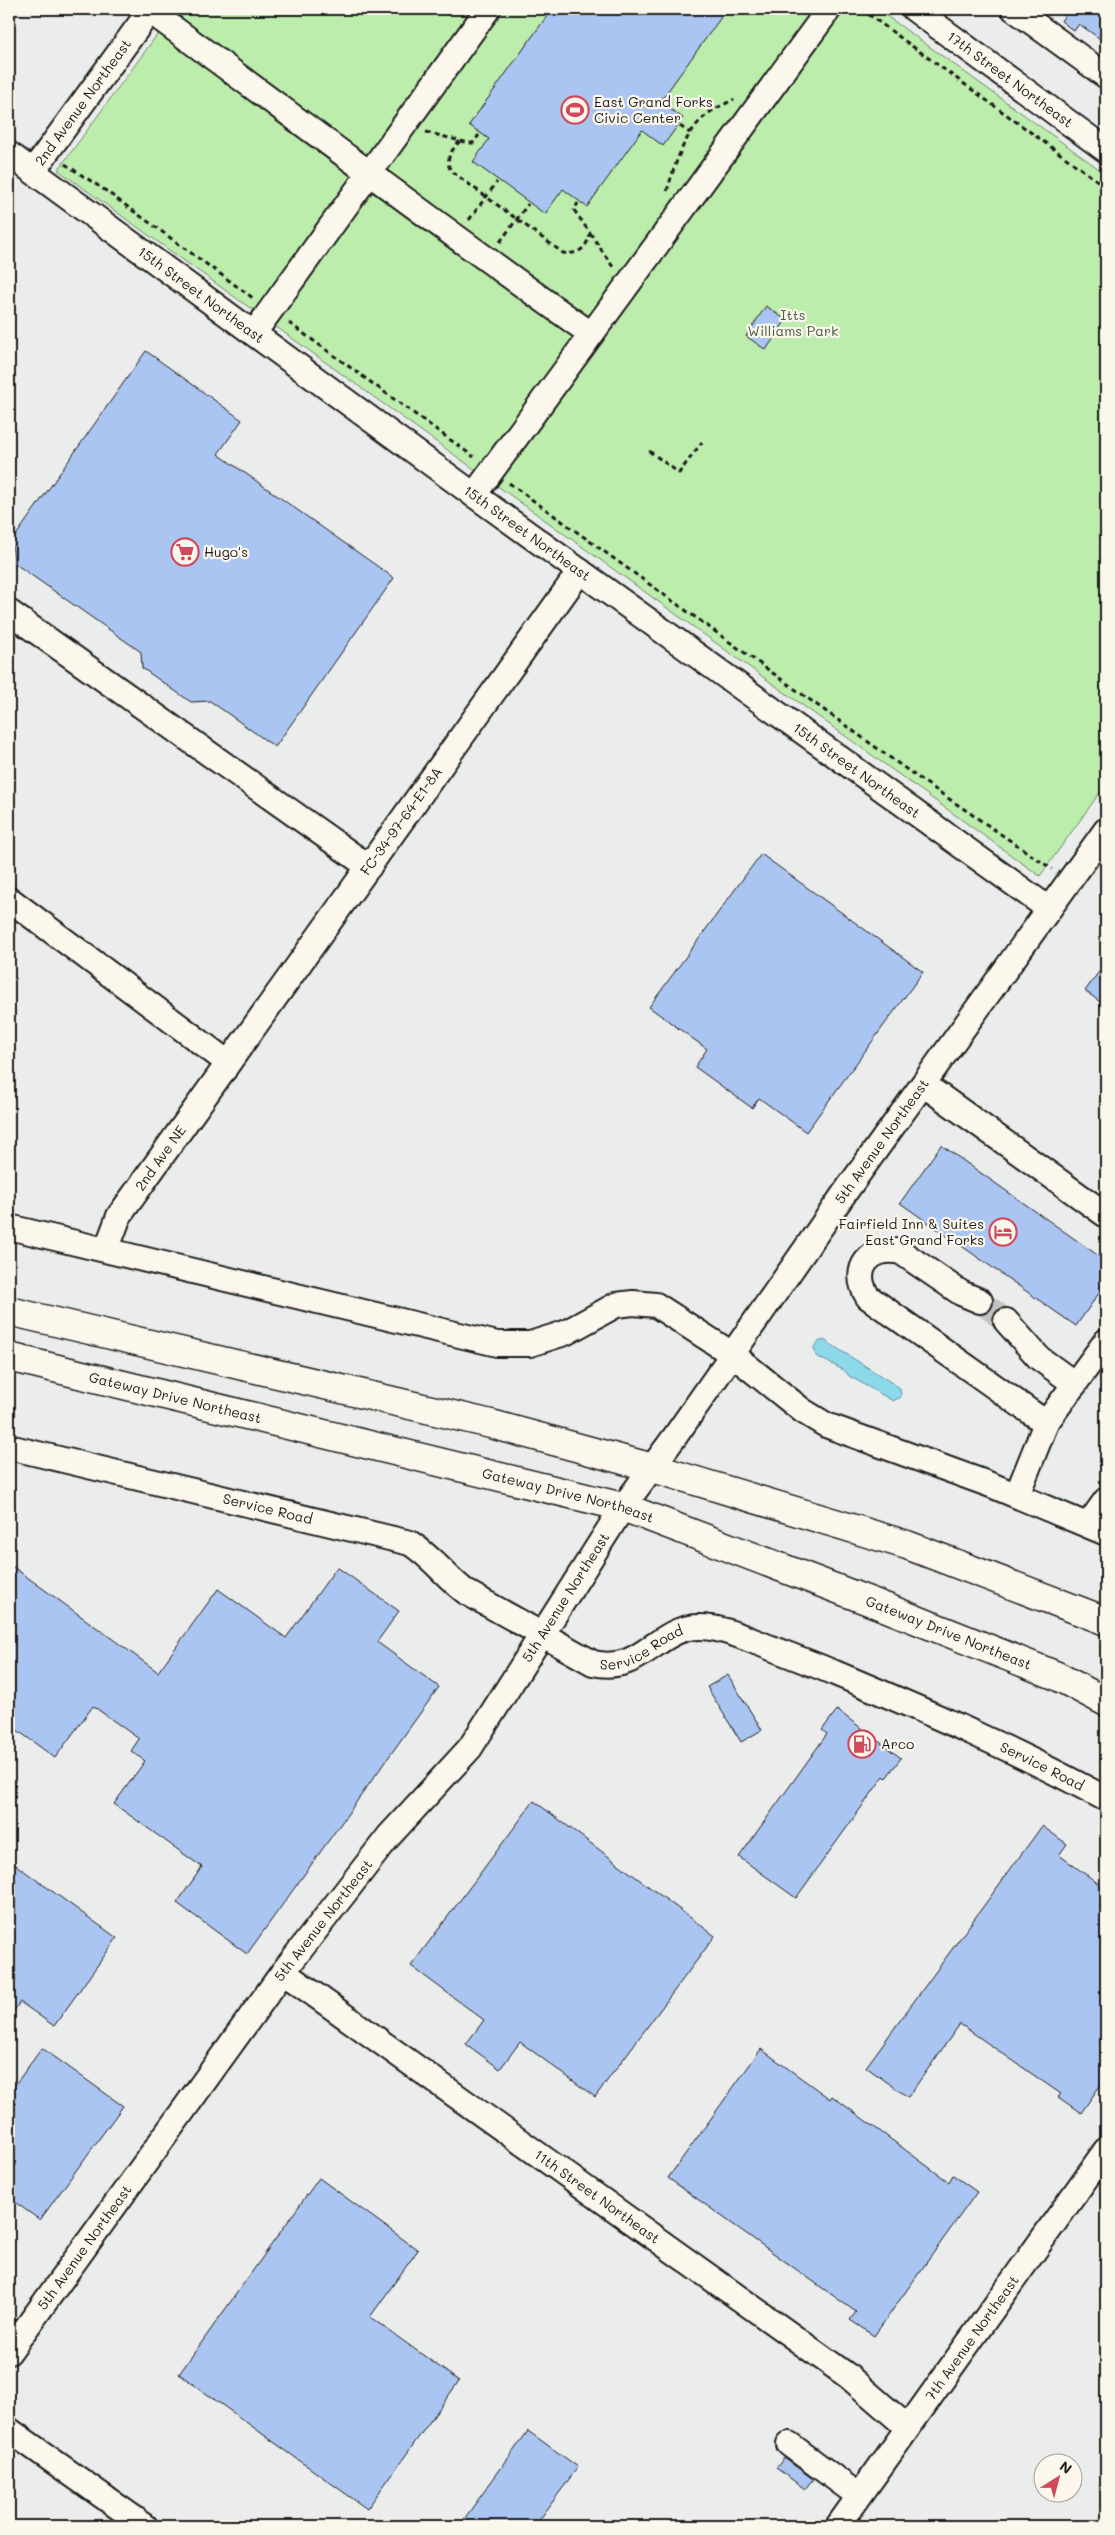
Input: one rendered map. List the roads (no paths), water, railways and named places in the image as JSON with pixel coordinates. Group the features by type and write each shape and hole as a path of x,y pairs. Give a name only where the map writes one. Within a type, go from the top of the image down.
{"highway":[{"path":"9,1311 491,1424 653,1468 907,1545 1106,1620"},
{"name":"Gateway Drive Northeast","path":"9,1357 623,1508 887,1608 1048,1672 1106,1702"}],"street":[{"path":"254,333 488,9"},
{"path":"474,495 829,9"},
{"name":"17th Street Northeast","path":"914,9 1106,150"},
{"path":"1014,9 1106,76"},
{"path":"151,10 370,172 455,238 591,334"},
{"name":"2nd Avenue Northeast","path":"33,172 151,10"},
{"name":"15th Street Northeast","path":"9,154 474,495 1049,909"},
{"name":"FC-34-97-64-E1-8A","path":"224,1070 580,570"},
{"path":"9,612 369,867"},
{"name":"5th Avenue Northeast","path":"9,2352 283,1972 389,1836 470,1748 623,1508 1106,830"},
{"path":"9,899 223,1059 226,1064 224,1070"},
{"name":"2nd Ave NE","path":"111,1251 110,1240 119,1216 224,1070"},
{"path":"924,1084 1106,1215"},
{"path":"9,1226 497,1344 530,1344 538,1342 564,1333 616,1305 634,1303 656,1305 732,1354 803,1411 826,1425 1017,1496 1097,1529 1106,1500"},
{"path":"980,1302 961,1293 902,1252 879,1251 868,1260 860,1272 861,1286 868,1297 1046,1423"},
{"path":"1006,1320 1039,1358 1075,1384"},
{"path":"1017,1496 1046,1423 1106,1341"},
{"name":"Service Road","path":"9,1447 410,1543 426,1553 448,1579 466,1592 582,1658 604,1665 616,1666 633,1660 661,1639 683,1628 711,1628 727,1632 956,1723 1106,1799"},
{"name":"11th Street Northeast","path":"283,1972 848,2376 907,2427"},
{"name":"7th Avenue Northeast","path":"838,2526 1106,2150"},
{"path":"9,2430 145,2526"},
{"path":"789,2444 859,2496"}],"water":[{"path":"824,1340 900,1388 901,1397 893,1401 849,1376 845,1371 816,1356 814,1347 818,1342"}],"tunnel":[{"path":"980,1301 1006,1321"}],"place":[{"name":"East Grand Forks Civic Center","path":"575,110"},
{"name":"Hugo's","path":"185,552"},
{"name":"Fairfield Inn & Suites East Grand Forks","path":"1003,1232"},
{"name":"Arco","path":"862,1744"}],"park label":[{"name":"Itts Williams Park","path":"793,324"}]}
